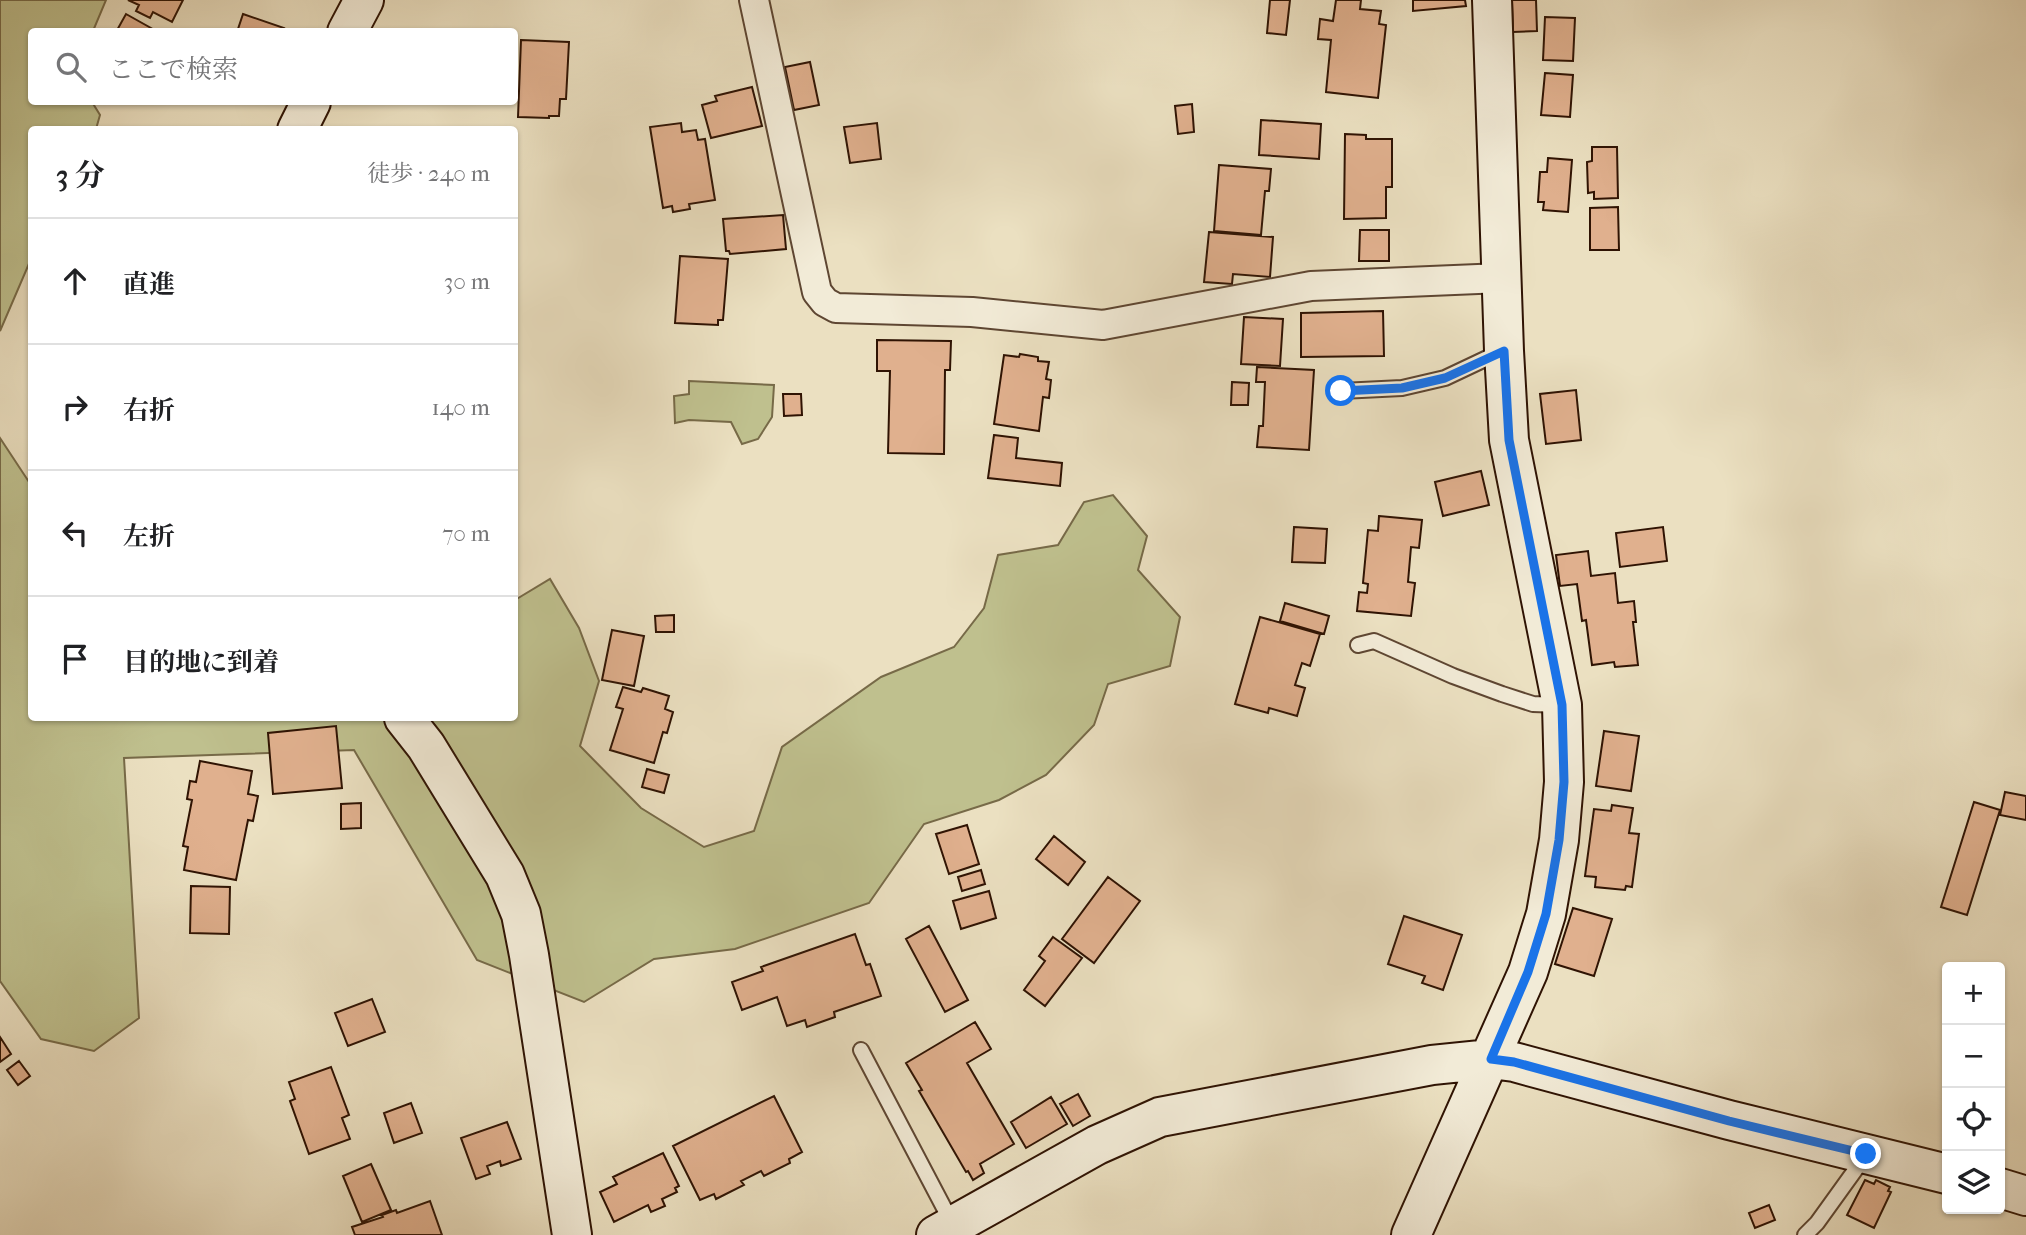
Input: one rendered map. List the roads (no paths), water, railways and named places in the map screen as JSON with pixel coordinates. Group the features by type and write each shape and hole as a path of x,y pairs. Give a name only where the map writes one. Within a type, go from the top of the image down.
{"street":[{"path":"349,28 364,0"},
{"path":"754,0 817,292 825,302 836,308 972,312 1102,326 1311,286 1502,278"},
{"path":"1411,1235 1528,972 1546,914 1559,840 1564,782 1562,705 1509,440 1492,0"},
{"path":"299,126 309,105"},
{"path":"406,721 426,746 505,875 521,914 572,1235"},
{"path":"944,1230 1097,1145 1160,1117 1432,1065 1491,1059 1514,1062 1729,1121 1942,1173"},
{"path":"2005,1190 2026,1196"}],"lane":[{"path":"1341,391 1402,388 1445,378 1504,351"},
{"path":"1358,645 1374,641 1453,676 1502,694 1533,704 1562,705"},
{"path":"861,1050 944,1230"},
{"path":"1805,1235 1817,1223 1866,1154"}]}
